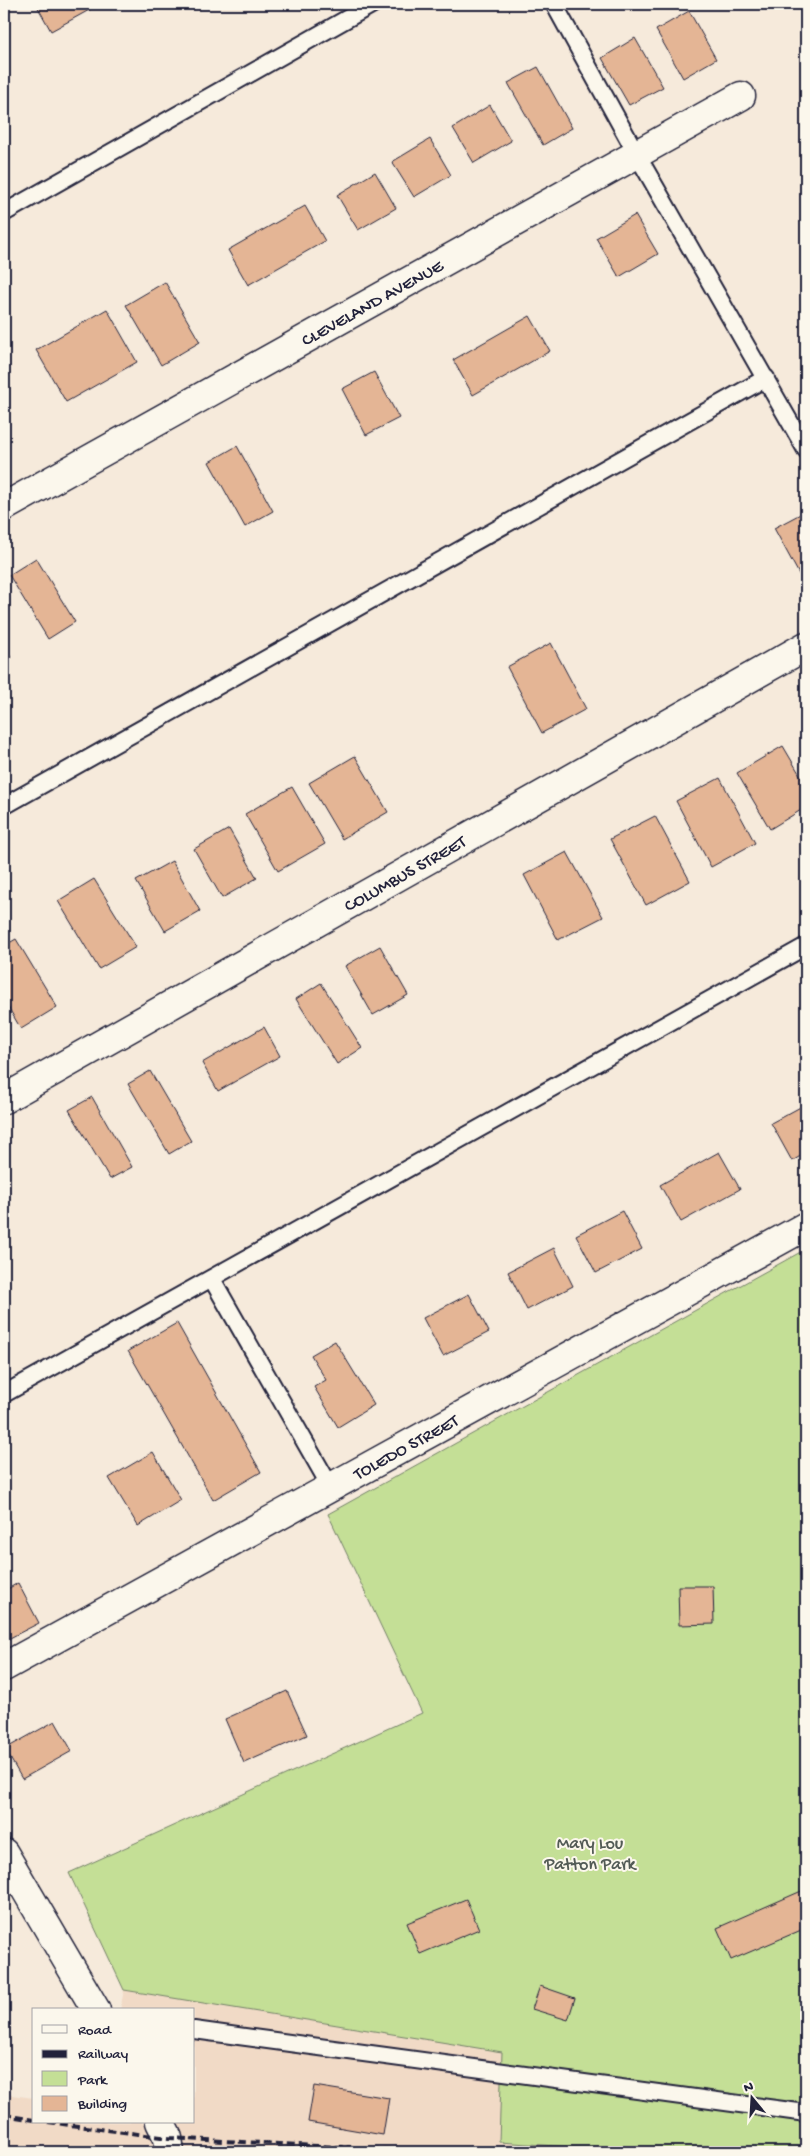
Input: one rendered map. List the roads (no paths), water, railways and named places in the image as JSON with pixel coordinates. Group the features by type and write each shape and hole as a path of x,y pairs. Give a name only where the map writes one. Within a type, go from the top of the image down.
{"street":[{"name":"CLEVELAND AVENUE","path":"4,507 741,96"},
{"name":"COLUMBUS STREET","path":"4,1099 806,646"},
{"name":"TOLEDO STREET","path":"4,1667 330,1486 806,1226"},
{"path":"4,1854 95,2008"},
{"path":"161,2124 168,2138 170,2152"}],"lane":[{"path":"4,213 373,4"},
{"path":"554,4 636,153 806,450"},
{"path":"4,806 766,378"},
{"path":"4,1394 806,946"},
{"path":"212,1279 330,1486"},
{"path":"195,2030 806,2113"}],"railway":[{"path":"4,2115 32,2120"},
{"path":"63,2124 168,2138 430,2152"}],"park label":[{"name":"Mary Lou Patton Park","path":"590,1852"}]}
